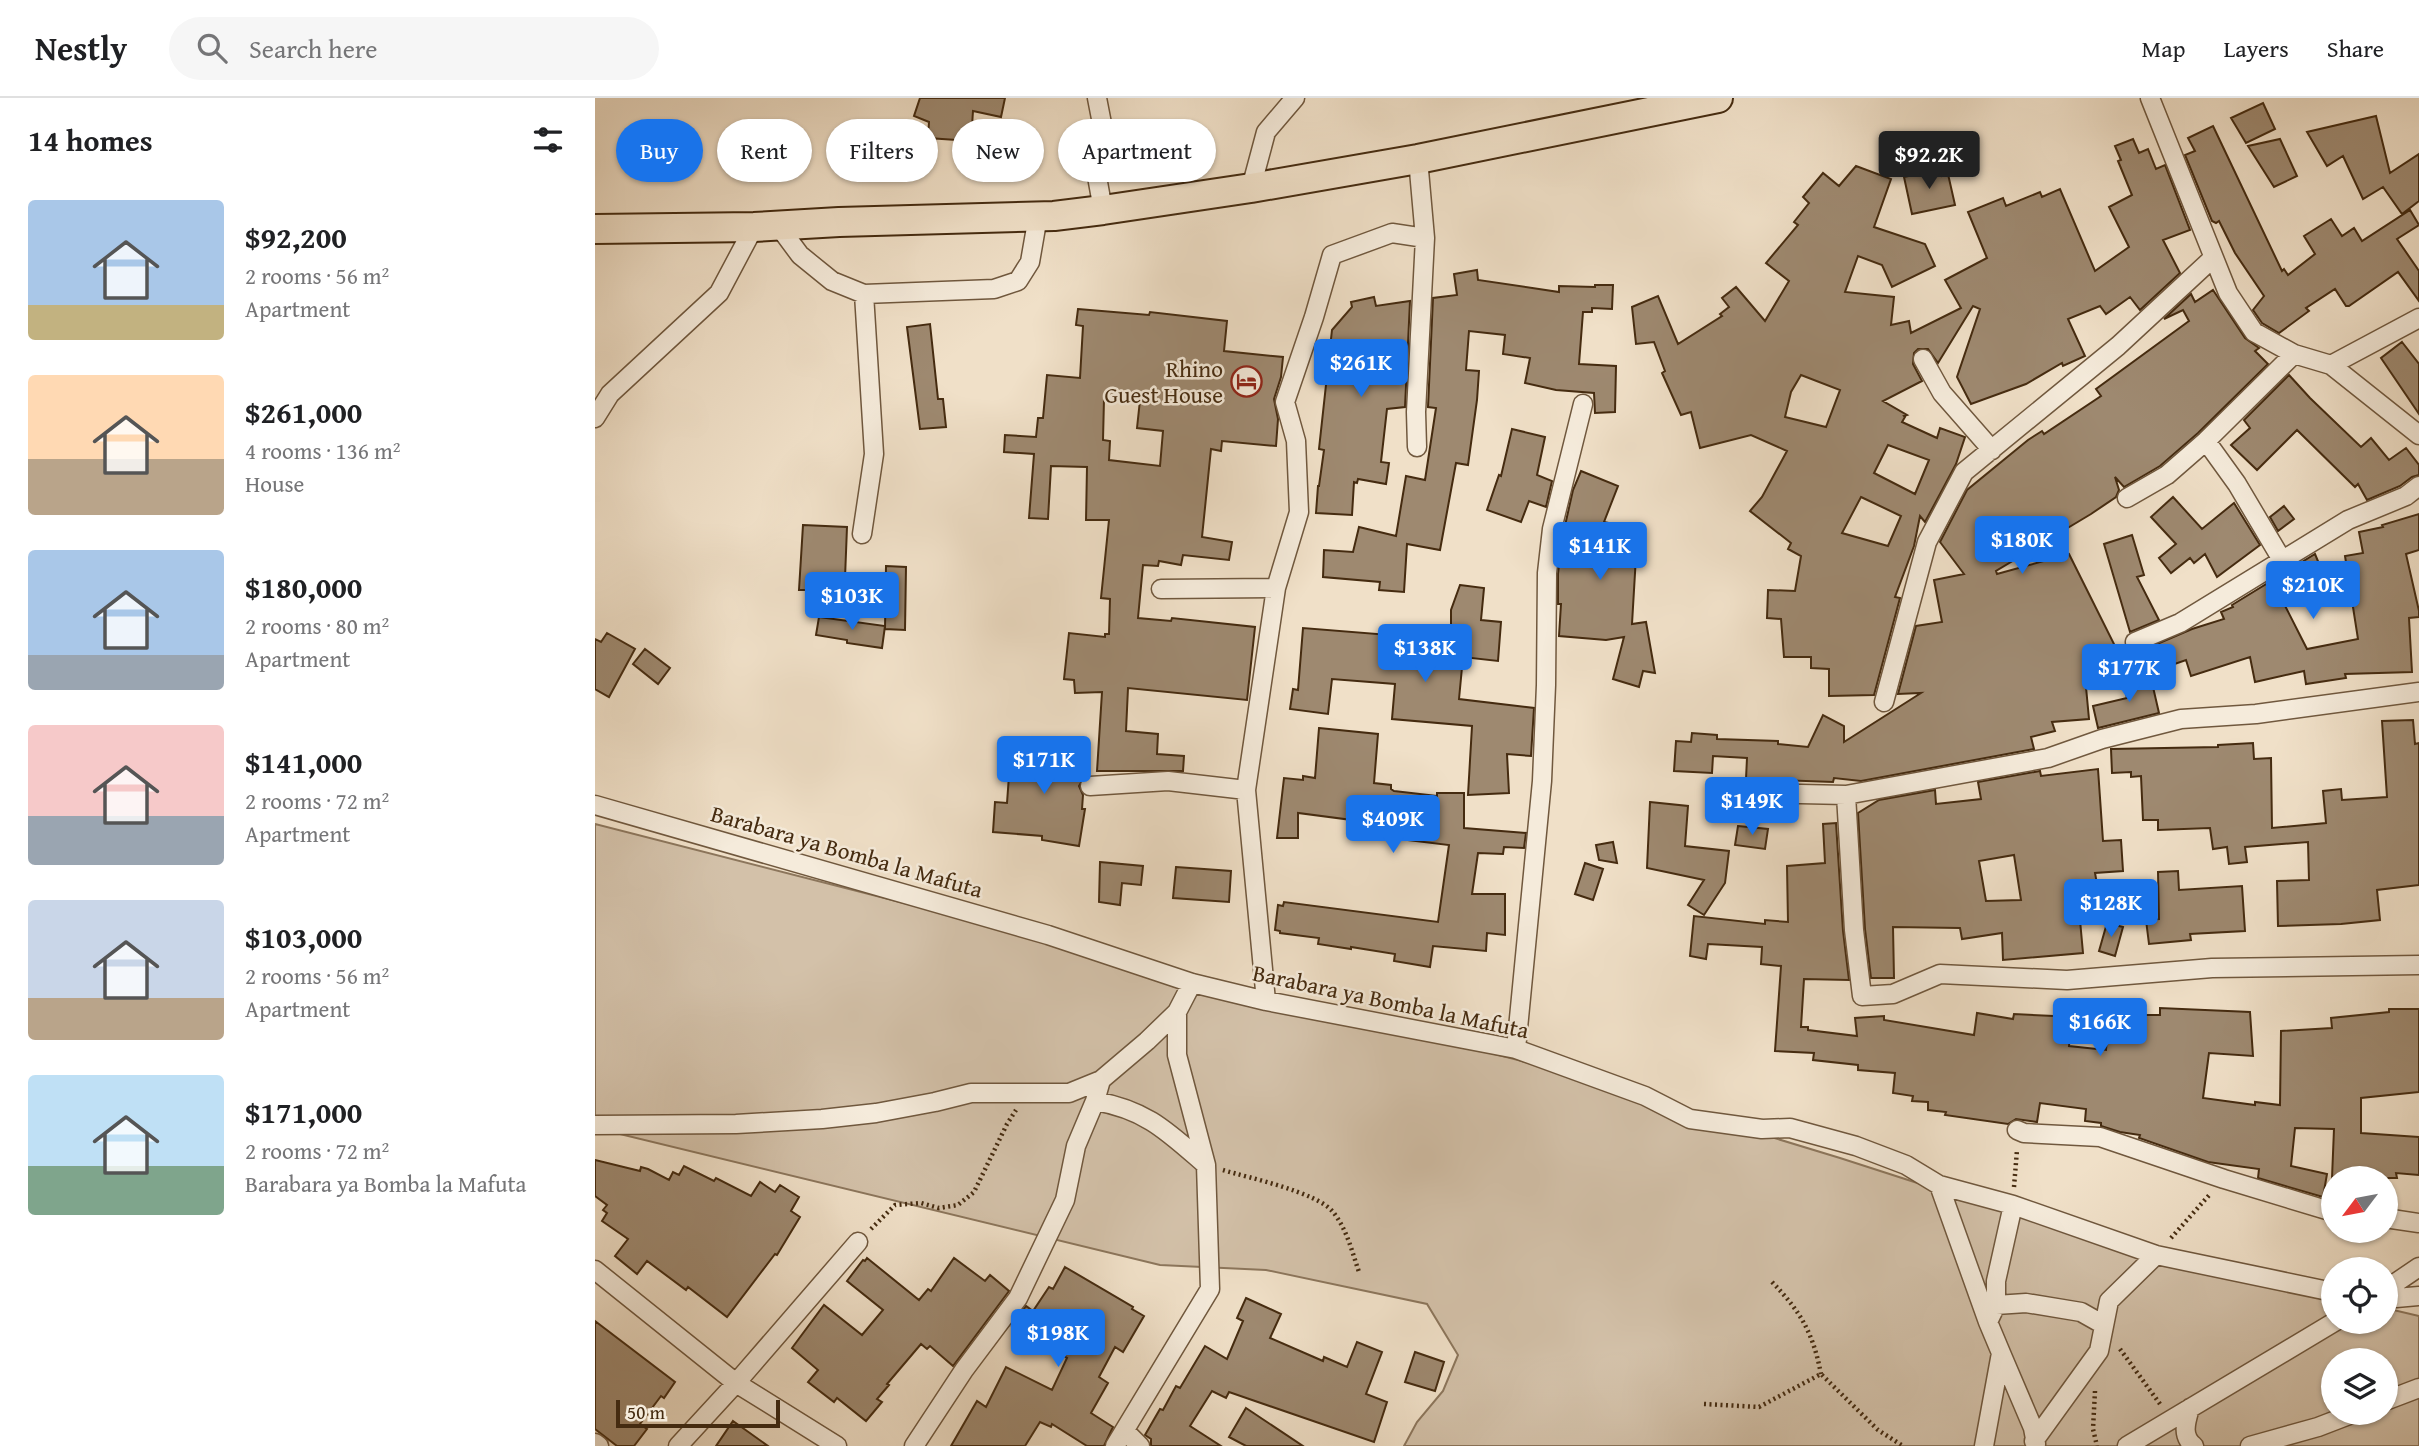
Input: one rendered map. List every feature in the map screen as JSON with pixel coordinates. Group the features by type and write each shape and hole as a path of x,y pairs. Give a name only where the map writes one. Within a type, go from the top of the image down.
{"highway":[{"path":"595,229 1038,216 1104,210 1418,159 1718,98"}],"street":[{"path":"1097,98 1104,134 1096,171 1104,210"},
{"path":"1251,188 1266,132 1295,98"},
{"path":"2150,98 2228,293 2254,332 2294,354 2331,365 2419,435"},
{"path":"1417,447 1416,412 1425,237 1418,159"},
{"path":"595,418 610,394 719,293 765,226 832,281 864,294 994,289 1018,281 1030,262 1038,216"},
{"path":"1266,1001 1246,790 1276,588 1299,512 1296,441 1285,402 1332,255 1392,233 1425,237"},
{"path":"1884,702 1927,542 1964,472 2118,346 2213,258"},
{"path":"862,534 874,454 864,294"},
{"path":"2331,365 2419,318"},
{"path":"2127,498 2167,475 2206,441 2294,354"},
{"path":"1923,359 1942,393 1992,450"},
{"path":"1516,1049 1542,781 1547,573 1552,529 1583,404"},
{"path":"2206,441 2237,484 2282,560"},
{"path":"2135,642 2180,624 2348,520 2406,496 2419,486"},
{"path":"1161,589 1276,588"},
{"path":"1752,793 1846,795 2048,758 2102,739 2181,719 2256,714 2419,692"},
{"path":"1090,786 1168,781 1246,790"},
{"path":"1846,795 1854,930 1862,996 1893,994 1940,974 2067,980 2212,968 2419,965"},
{"name":"Barabara ya Bomba la Mafuta","path":"595,805 1048,935 1192,983 1266,1001 1516,1049 1645,1096 1691,1119 1762,1129 1790,1128 1856,1146 1906,1165 1939,1185 2013,1205 2156,1255 2321,1289"},
{"path":"595,1125 736,1124 822,1119 935,1102 971,1093 1069,1093 1101,1080 1147,1041 1177,1012 1192,983"},
{"path":"1115,1446 1210,1289 1206,1165 1177,1055 1177,1012"},
{"path":"915,1446 964,1370 1018,1298 1065,1200 1076,1146 1101,1080"},
{"path":"1095,1101 1131,1109 1165,1130 1206,1165"},
{"path":"2017,1130 2024,1133 2100,1137 2321,1208"},
{"path":"1939,1185 1988,1322 2033,1428 2035,1443"},
{"path":"1988,1322 1996,1305 1996,1281 2013,1205"},
{"path":"2398,1220 2419,1223"},
{"path":"678,1446 858,1242"},
{"path":"2035,1443 2099,1351 2109,1301 2156,1255"},
{"path":"2398,1281 2419,1267"},
{"path":"595,1270 736,1383 837,1446"},
{"path":"2398,1298 2419,1296"},
{"path":"1996,1305 2026,1303 2081,1312 2103,1325"},
{"path":"2127,1446 2321,1330"},
{"path":"1984,1446 2001,1353"},
{"path":"2398,1396 2419,1388"},
{"path":"2190,1408 2184,1429 2188,1442 2194,1446"},
{"path":"2250,1446 2323,1425"},
{"path":"2310,1446 2318,1427"},
{"path":"1125,1431 1140,1446"}],"path":[{"path":"858,1242 895,1205 921,1203 939,1208 958,1205 974,1192 1007,1124 1028,1092"},
{"path":"2013,1205 2017,1130"},
{"path":"1206,1165 1307,1195 1332,1211 1347,1236 1359,1272"},
{"path":"2156,1255 2224,1179"},
{"path":"1772,1282 1793,1304 1811,1335 1822,1374 1878,1430 1903,1446"},
{"path":"2103,1325 2140,1380 2172,1419"},
{"path":"2097,1446 2093,1429 2099,1351"},
{"path":"1704,1404 1759,1407 1822,1374"}],"shaded area":[{"path":"595,824 1518,1060 1840,1158 2063,1230 2321,1293 2321,1334 2398,1334 2398,1311 2419,1316 2419,1446 1404,1446 1417,1422 1443,1391 1458,1355 1427,1304 1266,1270 1160,1265 595,1128"}],"building":[{"path":"920,98 1005,98 1001,117 973,111 972,119 952,119 952,140 938,139 938,119 914,116"},
{"path":"2263,103 2275,129 2246,143 2231,118"},
{"path":"2376,116 2390,173 2419,154 2419,201 2402,214 2383,187 2363,199 2343,156 2327,166 2307,132"},
{"path":"2213,126 2282,271 2284,269 2288,275 2315,254 2304,236 2331,219 2342,236 2354,228 2362,241 2410,210 2419,225 2397,239 2419,271 2419,301 2398,272 2349,306 2346,306 2335,289 2306,308 2309,311 2279,333 2262,323 2253,310 2264,296 2235,253 2219,221 2212,221 2185,155 2195,151 2188,138"},
{"path":"2133,139 2139,153 2148,149 2156,169 2165,165 2190,230 2163,240 2180,273 2140,310 2130,297 2106,314 2100,306 2068,319 2085,356 2063,366 2062,363 2026,384 1971,404 1957,377 1980,309 1973,306 1938,363 1928,349 1918,349 1914,353 1913,364 1922,381 1883,401 1907,415 1902,422 1937,438 1940,428 1965,437 1956,464 1925,522 1920,516 1914,546 1895,597 1900,598 1874,695 1829,696 1829,669 1811,668 1811,657 1784,657 1781,619 1767,618 1768,590 1795,591 1801,556 1788,549 1791,543 1750,511 1762,497 1787,451 1751,435 1700,448 1691,412 1681,415 1662,373 1665,371 1654,342 1636,344 1632,307 1658,296 1678,344 1722,316 1720,314 1729,307 1722,298 1736,287 1765,321 1789,281 1766,263 1798,225 1794,222 1809,203 1803,197 1823,173 1839,186 1856,166 1891,179 1874,227 1925,244 1935,266 1892,287 1882,265 1858,256 1845,292 1894,297 1891,325 1909,321 1911,333 1961,308 1945,280 1987,258 1968,212 2003,198 2006,206 2040,192 2042,197 2060,189 2095,271 2129,247 2109,207 2132,195 2115,146","holes":["1801,375 1840,390 1826,427 1785,417 1791,392","1888,445 1929,460 1915,494 1874,473","1861,497 1901,516 1888,546 1842,533"]},
{"path":"2280,139 2297,176 2274,187 2248,146"},
{"path":"1940,169 1942,176 1948,174 1955,205 1912,214 1904,177"},
{"path":"1477,270 1478,280 1559,292 1559,286 1613,285 1612,309 1592,308 1592,312 1583,312 1579,364 1616,366 1615,412 1595,413 1594,393 1556,390 1525,383 1530,358 1503,354 1505,335 1469,331 1466,370 1479,371 1477,400 1468,465 1456,463 1440,550 1407,544 1404,592 1379,590 1380,582 1323,577 1324,550 1353,552 1359,527 1396,536 1406,476 1425,480 1436,408 1428,407 1433,298 1457,295 1454,274"},
{"path":"2213,290 2245,338 2259,348 2255,351 2268,364 2198,433 2160,466 2124,487 2115,477 2119,490 2116,497 1996,571 1997,574 2069,554 2115,646 2083,655 2089,719 2052,722 2055,731 2031,737 2034,749 1861,781 1834,778 1833,782 1746,779 1747,758 1713,756 1712,773 1674,771 1676,741 1691,742 1692,733 1717,735 1717,739 1778,741 1778,744 1808,747 1823,715 1844,726 1844,742 1921,693 1898,694 1916,626 1942,622 1934,580 1964,574 1940,542 1967,490 2028,440 2042,431 2044,434 2101,396 2096,389 2189,321 2183,310 2164,319 2191,294 2195,302"},
{"path":"1374,297 1376,306 1410,301 1405,407 1387,409 1381,462 1389,463 1386,484 1358,479 1357,483 1354,482 1352,515 1316,513 1324,450 1319,449 1332,330 1352,307 1351,302"},
{"path":"1078,309 1149,315 1150,312 1227,321 1224,351 1283,357 1281,377 1274,399 1278,419 1276,446 1222,441 1221,451 1211,449 1202,537 1232,542 1229,560 1183,555 1181,565 1159,561 1158,566 1143,565 1138,618 1171,621 1172,618 1255,627 1247,700 1128,688 1126,731 1158,734 1157,754 1184,756 1183,771 1097,771 1102,692 1075,693 1074,680 1064,679 1069,633 1105,637 1105,634 1109,634 1110,599 1101,598 1109,520 1086,520 1087,467 1051,466 1048,519 1029,518 1034,454 1004,452 1005,435 1036,437 1038,418 1043,418 1047,375 1080,378 1083,326 1076,325","holes":["1104,399 1140,400 1137,428 1163,431 1160,466 1109,460 1110,441 1103,440"]},
{"path":"930,324 938,399 943,399 946,427 920,429 907,327"},
{"path":"2402,342 2419,364 2419,414 2381,358"},
{"path":"2289,375 2361,447 2371,438 2389,460 2406,448 2419,465 2419,475 2367,500 2358,484 2355,487 2297,430 2257,470 2231,445 2250,428 2244,420"},
{"path":"1512,429 1545,437 1537,475 1552,481 1546,507 1529,501 1521,522 1487,510 1499,475 1501,476"},
{"path":"1581,471 1618,486 1604,522 1609,523 1605,552 1636,556 1632,624 1646,622 1655,673 1643,671 1639,687 1613,679 1624,637 1606,640 1559,636 1561,604 1558,604 1558,574 1562,539 1573,490"},
{"path":"2173,497 2202,529 2234,503 2260,545 2217,577 2205,554 2194,563 2190,558 2171,573 2159,558 2176,544 2151,517"},
{"path":"2284,506 2294,519 2278,531 2270,517"},
{"path":"2419,514 2419,550 2406,554 2419,611 2419,617 2409,618 2412,672 2345,674 2346,678 2306,684 2304,671 2255,682 2250,657 2191,676 2186,660 2143,675 2136,653 2192,629 2224,619 2221,612 2315,554 2320,566 2275,586 2307,649 2358,639 2345,556 2363,553 2359,532 2383,527 2382,525"},
{"path":"803,525 847,527 845,578 842,578 842,584 831,583 831,614 814,614 814,590 799,590"},
{"path":"2132,535 2144,575 2137,577 2159,620 2130,632 2104,544"},
{"path":"886,566 906,567 905,630 885,629"},
{"path":"1460,585 1484,588 1481,620 1501,622 1498,661 1463,657 1459,699 1534,708 1531,756 1507,754 1509,793 1468,795 1472,726 1392,719 1395,684 1332,679 1328,714 1290,709 1293,689 1298,690 1303,628 1451,640 1451,610"},
{"path":"819,617 885,626 882,648 816,635"},
{"path":"607,633 635,649 609,697 595,689 595,639 601,642"},
{"path":"645,649 670,668 658,684 633,664"},
{"path":"2150,674 2159,713 2098,728 2093,706 2127,698 2123,681"},
{"path":"2413,720 2415,744 2419,743 2419,885 2377,890 2380,920 2278,926 2277,881 2309,880 2308,842 2245,847 2247,862 2229,864 2227,847 2213,849 2210,828 2158,830 2158,820 2143,820 2141,776 2131,777 2131,772 2112,773 2111,749 2218,747 2253,743 2254,759 2271,758 2272,828 2326,823 2323,791 2341,789 2342,800 2387,797 2382,721"},
{"path":"1319,728 1378,734 1374,783 1391,785 1394,791 1437,796 1437,793 1464,793 1464,828 1526,833 1524,848 1504,847 1503,854 1478,853 1472,894 1505,894 1505,935 1487,933 1486,951 1433,946 1430,967 1394,961 1395,954 1318,944 1319,938 1275,930 1278,905 1283,906 1284,902 1438,922 1449,845 1359,834 1359,821 1298,813 1298,838 1277,838 1284,778 1315,778"},
{"path":"1011,748 1086,754 1085,776 1079,786 1083,795 1082,809 1085,809 1079,846 1042,840 1042,836 993,832 995,802 1007,803"},
{"path":"2098,769 2103,841 2121,840 2123,871 2095,873 2097,884 2077,887 2083,953 2003,960 2002,933 1962,939 1960,928 1893,927 1894,978 1871,978 1865,929 1858,813 1879,800 1935,790 1936,804 1981,799 1978,782 2040,771 2041,776","holes":["2014,855 2021,900 1986,901 1979,861"]},
{"path":"1650,802 1688,806 1685,846 1729,851 1725,883 1704,915 1688,905 1704,880 1647,868"},
{"path":"1836,823 1849,980 1804,979 1801,1027 1857,1036 1855,1018 1884,1016 1884,1020 1974,1035 1977,1013 2013,1019 2014,1014 2054,1016 2072,1019 2069,1046 2106,1050 2109,1014 2143,1017 2160,1015 2160,1008 2250,1012 2253,1056 2209,1053 2203,1098 2255,1105 2255,1102 2280,1105 2281,1031 2332,1028 2331,1018 2389,1012 2389,1009 2419,1009 2419,1092 2361,1098 2361,1133 2419,1137 2419,1175 2398,1173 2398,1166 2332,1166 2334,1129 2295,1128 2291,1166 2321,1173 2321,1196 2258,1178 2259,1169 2208,1162 2139,1138 2140,1135 2085,1121 2086,1109 2040,1103 2037,1122 2016,1119 2008,1124 1945,1115 1946,1112 1928,1110 1928,1102 1912,1101 1913,1096 1893,1093 1895,1073 1858,1070 1858,1065 1813,1060 1814,1053 1775,1051 1781,966 1761,964 1762,947 1708,944 1706,959 1690,956 1694,916 1765,924 1765,920 1788,922 1787,866 1825,863 1823,824"},
{"path":"1738,826 1768,829 1765,849 1735,845"},
{"path":"1613,842 1617,863 1599,860 1596,845"},
{"path":"1100,862 1143,866 1141,885 1122,883 1120,905 1099,902"},
{"path":"1585,863 1603,869 1593,900 1575,894"},
{"path":"1176,867 1231,871 1229,902 1173,898"},
{"path":"2178,871 2179,890 2242,886 2245,931 2190,934 2191,940 2149,944 2146,920 2159,919 2158,872"},
{"path":"2107,923 2123,927 2115,956 2099,951"},
{"path":"595,1160 640,1171 641,1167 669,1180 673,1172 679,1175 684,1166 714,1181 716,1178 751,1196 760,1182 775,1192 780,1185 799,1197 791,1211 800,1217 777,1255 775,1254 727,1317 688,1287 686,1290 647,1261 637,1274 615,1256 628,1239 602,1221 607,1213 603,1210 607,1205 595,1196"},
{"path":"867,1258 919,1300 928,1289 931,1291 954,1258 985,1281 990,1275 1009,1291 953,1366 930,1346 927,1349 921,1344 887,1384 889,1385 877,1399 882,1402 866,1421 837,1398 834,1402 808,1382 818,1370 792,1348 824,1305 862,1335 883,1310 847,1281"},
{"path":"1065,1267 1144,1316 1123,1352 1115,1347 1099,1377 1108,1383 1091,1413 1113,1427 1104,1446 1087,1446 1052,1424 1051,1427 1040,1422 1025,1446 951,1446 977,1401 986,1407 1006,1367 1052,1390 1067,1358 1012,1326 1026,1306 1033,1311 1049,1287 1053,1289"},
{"path":"1246,1298 1281,1314 1270,1338 1323,1361 1324,1357 1347,1367 1357,1342 1382,1352 1366,1394 1387,1402 1374,1442 1229,1392 1226,1398 1212,1391 1190,1426 1221,1446 1151,1446 1151,1439 1145,1435 1176,1386 1180,1388 1205,1346 1227,1359 1243,1321 1237,1318"},
{"path":"595,1321 675,1382 640,1424 647,1429 634,1446 617,1446 595,1429"},
{"path":"1415,1352 1444,1362 1435,1391 1405,1382"},
{"path":"1246,1408 1303,1446 1246,1446 1229,1437"},
{"path":"733,1421 768,1446 716,1446"}],"place":[{"name":"Rhino Guest House","path":"1246,381"}]}
